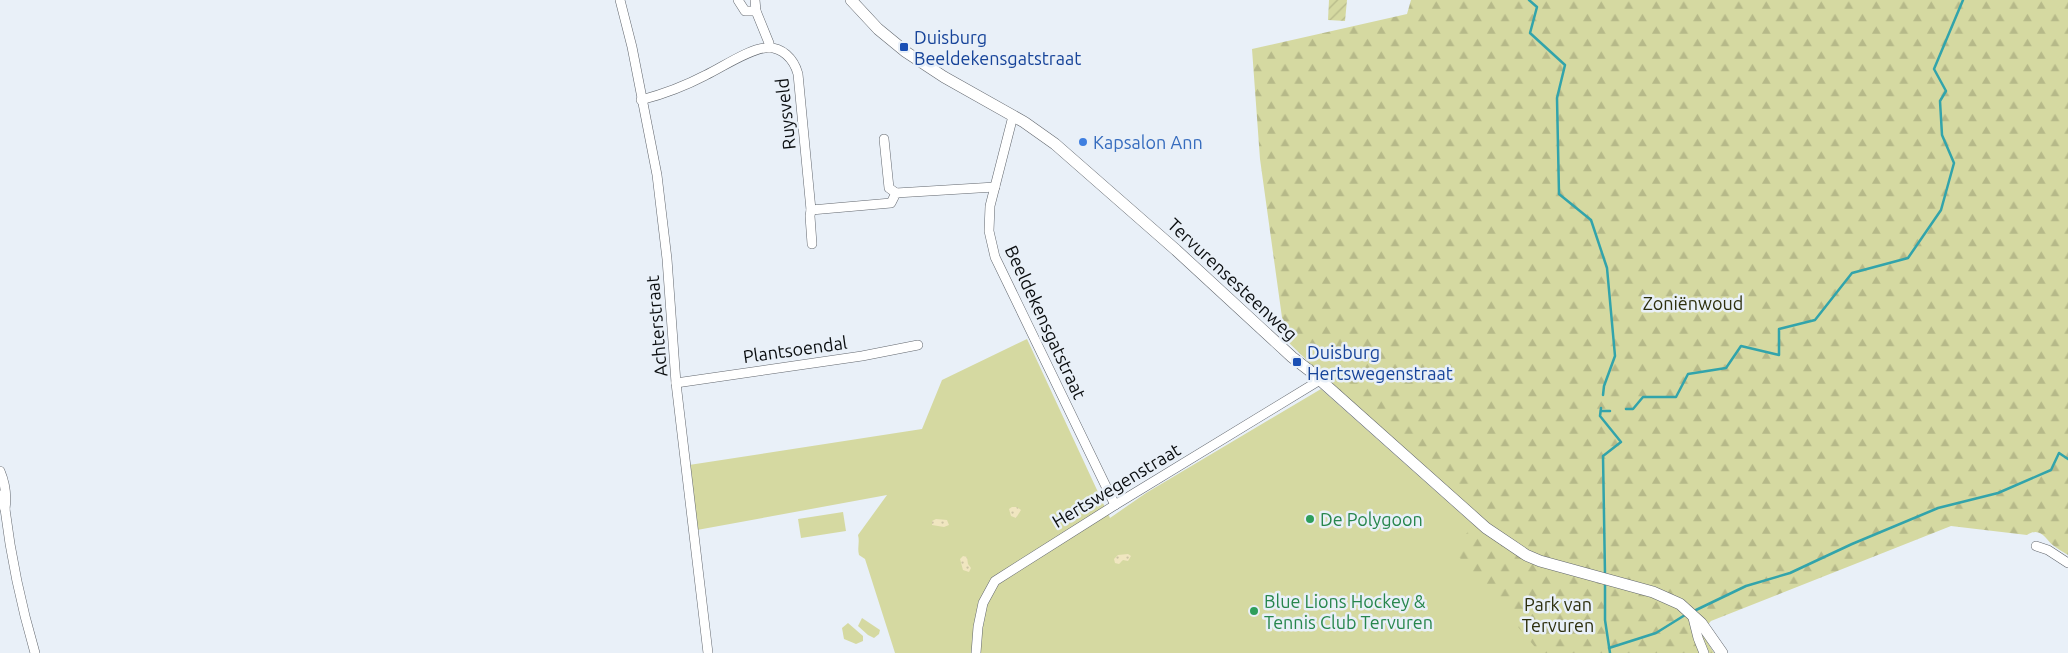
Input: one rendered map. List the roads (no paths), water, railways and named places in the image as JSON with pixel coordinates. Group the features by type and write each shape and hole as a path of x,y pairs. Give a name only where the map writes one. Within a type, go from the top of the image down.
{"street":[{"name":"Achterstraat","path":"620,0 632,47 657,175 667,259 676,383 708,653"},
{"path":"738,0 745,11 756,11"},
{"path":"641,100 668,92 754,51 769,48 769,42 756,11 755,0"},
{"name":"Tervurensesteenweg","path":"851,0 878,29 906,52 944,77 1039,132 1071,157 1176,250 1292,358 1320,380 1486,528 1526,555 1566,569 1653,592 1680,604 1692,614 1712,637 1722,653"},
{"name":"Ruysveld","path":"769,48 786,54 794,62 798,74 812,210 810,216 812,244"},
{"name":"Beeldekensgatstraat","path":"1013,116 990,206 989,231 995,257 1115,505"},
{"path":"884,139 889,188 896,193 995,187"},
{"path":"812,210 891,203 896,193"},
{"name":"Plantsoendal","path":"676,383 862,356 918,345"},
{"name":"Hertswegenstraat","path":"976,653 978,627 983,603 995,581 1115,505 1320,380"},
{"path":"0,471 4,480 5,509"},
{"path":"0,495 5,509 13,571 21,607 35,653"},
{"path":"2036,546 2048,550 2068,563"},
{"path":"1692,614 1704,653"}],"waterway":[{"path":"1529,0 1537,7 1530,33 1565,65 1557,98 1559,194 1591,220 1607,268 1615,356 1604,386 1603,395"},
{"path":"1626,409 1633,409 1643,397 1676,397 1688,374 1726,368 1741,346 1779,355 1779,329 1815,320 1852,273 1908,258 1941,210 1954,163 1942,135 1940,101 1946,91 1934,69 1963,0"},
{"path":"1601,408 1600,416 1621,442 1603,456 1605,574"},
{"path":"1601,411 1610,411"},
{"path":"1696,610 1746,586 1790,573 1852,544 1938,508 1998,493 2051,470 2059,453 2068,459"},
{"path":"1605,585 1605,620 1610,653"},
{"path":"1609,648 1656,633 1685,615"}],"place":[{"name":"Duisburg Beeldekensgatstraat","path":"904,47"},
{"name":"Kapsalon Ann","path":"1083,142"},
{"name":"Duisburg Hertswegenstraat","path":"1297,362"},
{"name":"De Polygoon","path":"1310,519"},
{"name":"Blue Lions Hockey & Tennis Club Tervuren","path":"1254,611"}],"park label":[{"name":"Zoniënwoud","path":"1693,303"},
{"name":"Park van Tervuren","path":"1558,614"}]}
